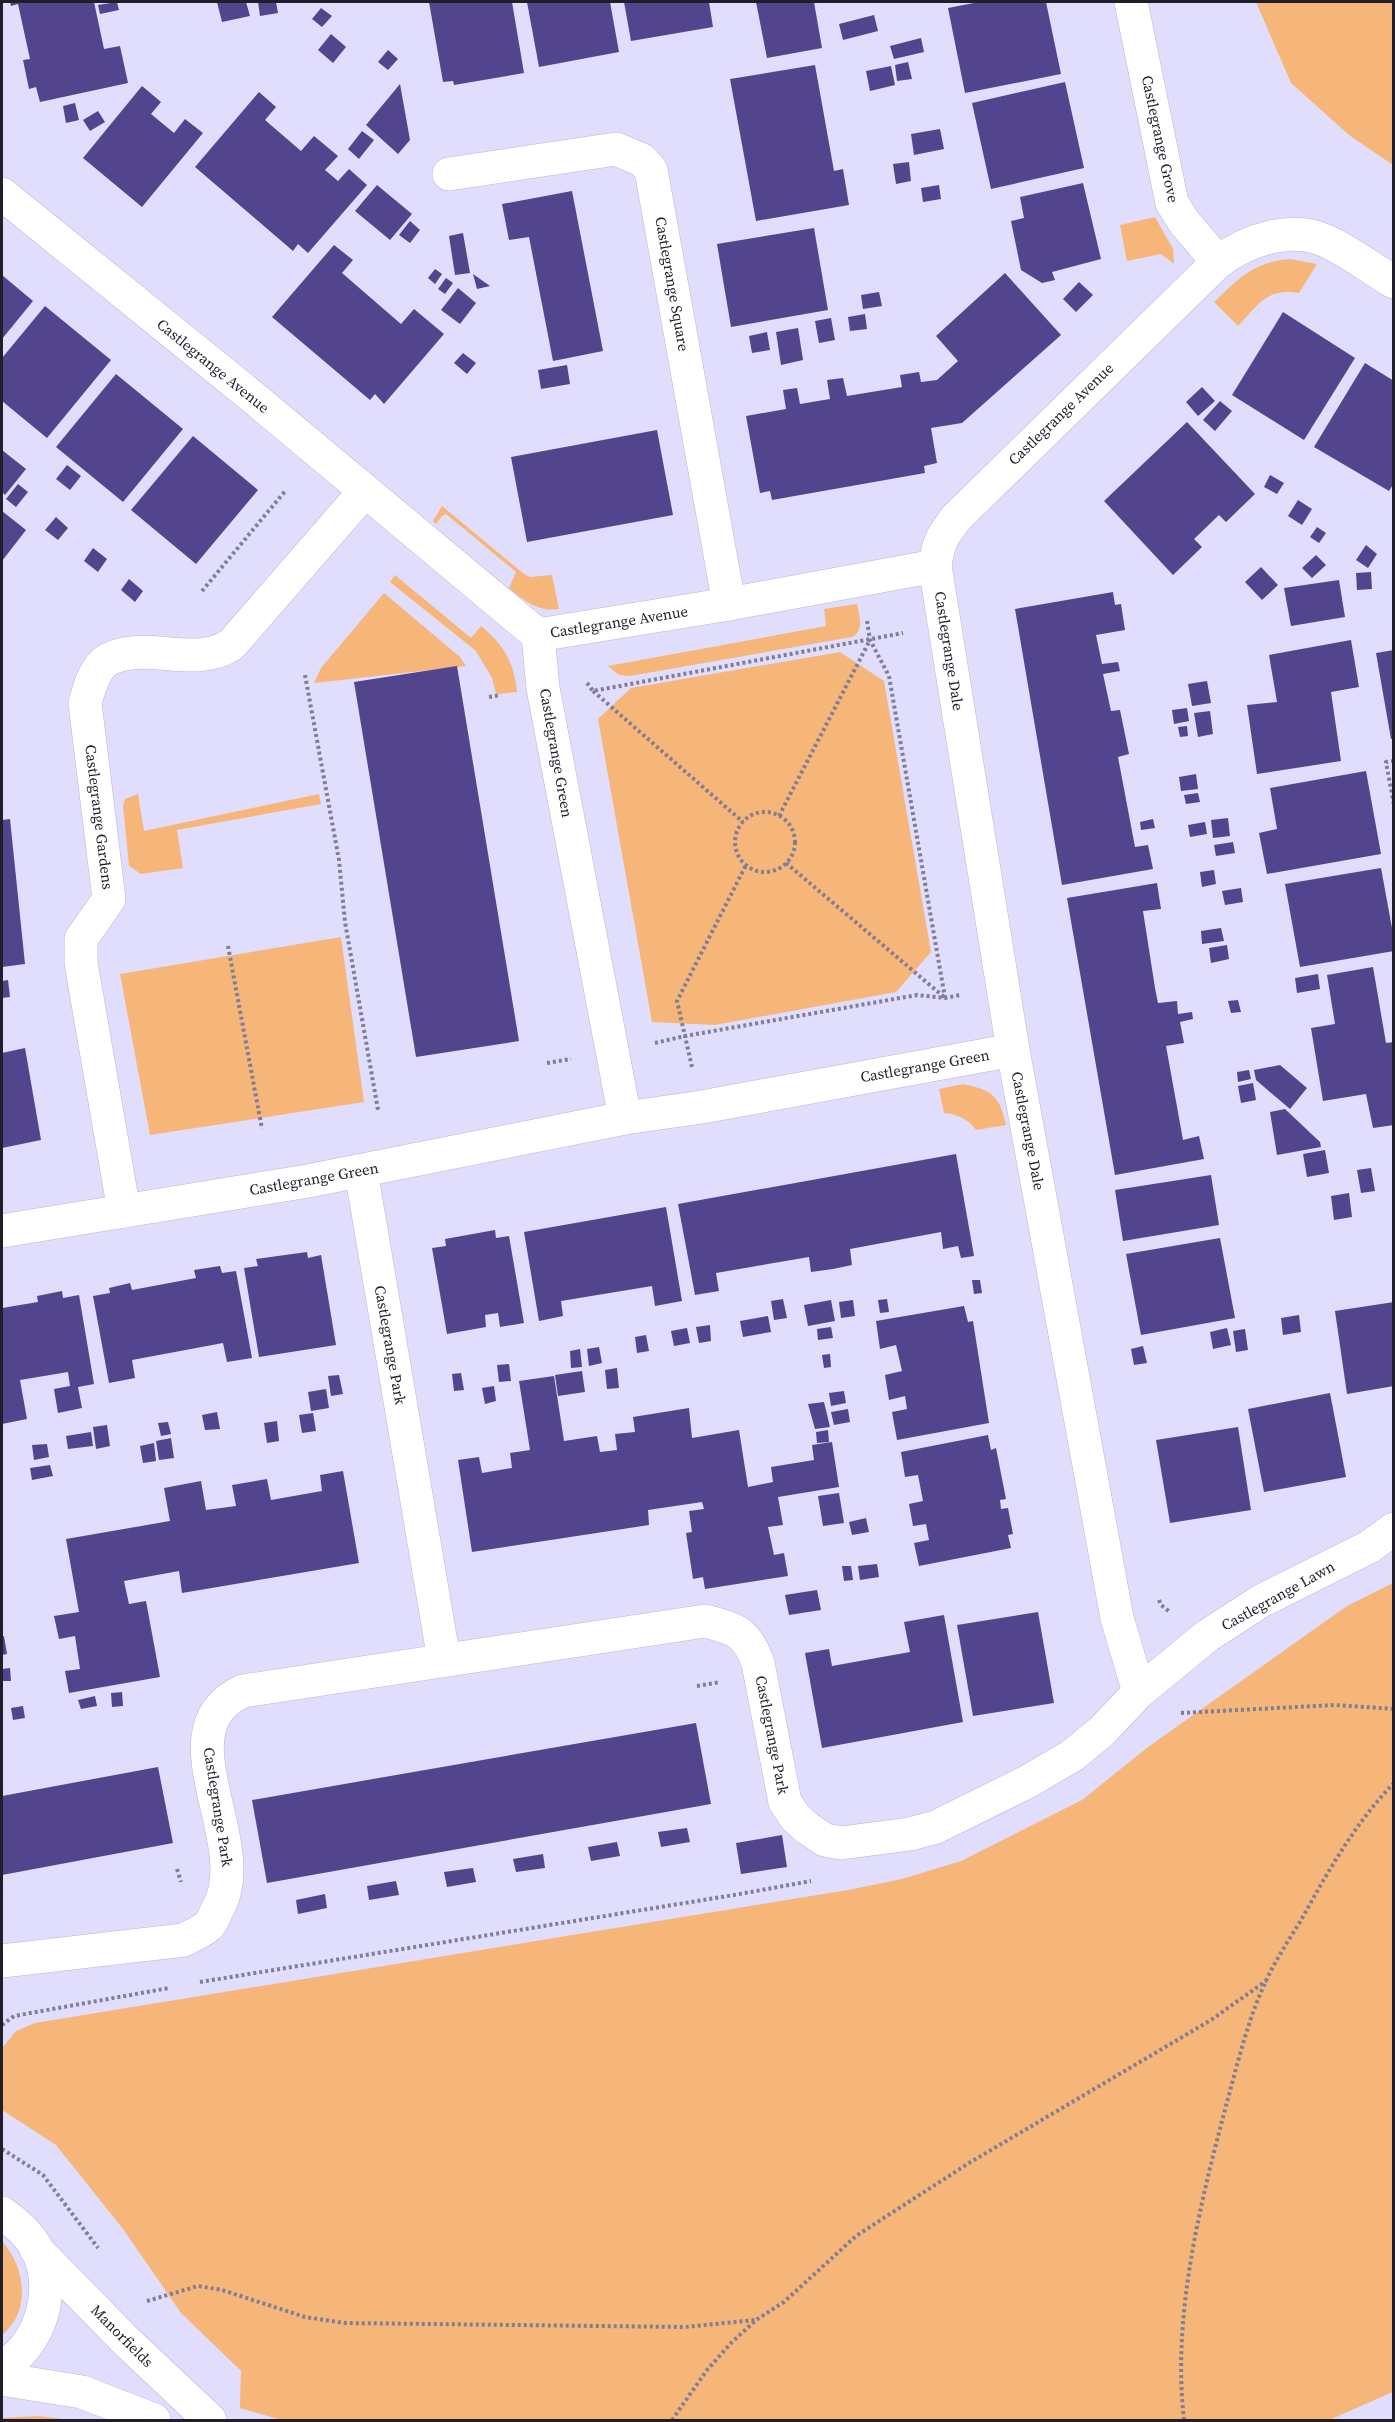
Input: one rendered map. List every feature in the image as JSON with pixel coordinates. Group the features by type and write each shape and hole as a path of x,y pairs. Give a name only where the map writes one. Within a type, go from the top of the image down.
{"street":[{"name":"Castlegrange Grove","path":"1131,2 1172,203 1184,222 1218,262"},
{"name":"Castlegrange Square","path":"449,174 616,149 642,160 651,170 729,604"},
{"name":"Castlegrange Avenue","path":"2,194 538,635 729,604 935,566 942,535 956,518 1218,262 1235,249 1266,237 1306,236 1325,241 1394,282"},
{"name":"Castlegrange Gardens","path":"124,1211 81,963 81,939 109,898 84,703 91,681 107,660 134,653 162,652 192,655 215,652 232,644 365,491"},
{"name":"Castlegrange Dale","path":"935,566 1013,1050 1117,1618 1138,1692"},
{"name":"Castlegrange Green","path":"538,635 543,688 625,1118"},
{"name":"Castlegrange Green","path":"2,1231 361,1171 625,1118 702,1107 1013,1050"},
{"name":"Castlegrange Park","path":"361,1171 444,1660"},
{"name":"Castlegrange Lawn","path":"1138,1692 1207,1636 1261,1601 1369,1547 1394,1529"},
{"name":"Castlegrange Park","path":"2,1961 184,1940 209,1925 225,1897 229,1878 228,1856 206,1750 208,1729 217,1711 229,1697 243,1691 705,1622 734,1629 752,1645 758,1663 785,1802 795,1817 807,1828 825,1840 841,1843 910,1834 936,1827 988,1802 1073,1755 1102,1731 1138,1692"},
{"path":"2,2213 19,2226 36,2249 45,2278 44,2309 33,2338 13,2360 2,2367"},
{"name":"Manorfields","path":"36,2249 126,2341 210,2421"},
{"path":"2,2379 82,2392 154,2421"}],"path":[{"path":"202,591 285,490"},
{"path":"860,580 870,640 889,676 945,998"},
{"path":"593,691 911,631"},
{"path":"779,816 870,640"},
{"path":"305,675 339,860 345,922 378,1110"},
{"path":"489,697 587,682 593,691 743,822"},
{"path":"1394,761 1386,762 1394,805"},
{"path":"760,812 779,816 787,821 795,840 794,850 786,863 774,870 764,872 746,865 740,859 736,849 737,830 743,822 760,812"},
{"path":"786,863 945,998"},
{"path":"693,1070 677,1001 746,865"},
{"path":"228,946 262,1129"},
{"path":"651,1044 917,995 945,998 965,994"},
{"path":"547,1063 577,1058"},
{"path":"1158,1597 1161,1605 1170,1612 1179,1613"},
{"path":"1176,1713 1335,1705 1394,1709"},
{"path":"1184,2421 1180,2367 1181,2334 1196,2237 1206,2182 1245,2038 1266,1981 1350,1838 1394,1783"},
{"path":"194,1983 816,1880"},
{"path":"672,2421 707,2370 756,2320 784,2302 856,2236 894,2209 969,2163 1211,2020 1266,1981"},
{"path":"2,2025 14,2016 172,1987"},
{"path":"140,2304 198,2286 222,2290 305,2318 345,2323 685,2327 756,2320"}],"shaded area":[{"path":"1256,2 1393,2 1393,165 1349,135 1291,83"},
{"path":"1155,217 1173,249 1174,264 1161,254 1127,261 1120,225"},
{"path":"1290,259 1317,264 1299,293 1271,295 1264,299 1238,326 1214,302 1248,273 1266,264"},
{"path":"442,506 524,574 530,577 552,575 559,609 538,607 509,588 516,572 446,514 436,524 433,521"},
{"path":"395,575 471,638 481,626 489,633 502,647 510,663 517,692 496,694 492,678 476,651 390,582"},
{"path":"384,593 460,657 466,666 314,683 321,668"},
{"path":"857,604 860,627 852,637 630,676 619,675 608,666 826,626 824,609"},
{"path":"840,652 884,681 931,952 896,992 715,1025 652,1022 598,719 631,688"},
{"path":"138,794 144,831 319,794 321,804 177,830 183,868 141,874 129,866 123,806 125,799"},
{"path":"341,937 364,1102 150,1135 120,974"},
{"path":"963,1084 981,1089 993,1096 1001,1107 1006,1125 976,1130 962,1118 944,1113 939,1089"},
{"path":"1393,1583 1393,2392 1329,2420 281,2420 240,2408 241,2371 181,2313 123,2229 56,2145 2,2110 2,2048 16,2031 35,2023 848,1890 902,1879 961,1861 1082,1800 1148,1747 1347,1606"},
{"path":"2,2241 16,2263 22,2288 18,2313 12,2325 2,2335"},
{"path":"38,2416 72,2420 2,2420 2,2418"}],"building":[{"path":"10,2 94,2 104,49 120,46 128,83 40,102 36,87 29,89 23,60 30,59 18,4 11,6"},
{"path":"117,2 119,10 100,14 98,5"},
{"path":"217,2 246,2 250,16 222,22"},
{"path":"258,2 276,2 278,13 260,16"},
{"path":"429,2 512,2 524,73 454,85 453,81 443,82"},
{"path":"527,2 610,2 619,52 539,67"},
{"path":"624,2 709,2 713,27 631,41"},
{"path":"756,2 814,2 822,48 767,58"},
{"path":"979,2 1046,2 1061,74 965,93 948,8"},
{"path":"321,8 332,16 322,27 312,19"},
{"path":"874,15 878,31 843,40 839,24"},
{"path":"331,34 346,47 333,63 318,50"},
{"path":"921,38 924,52 894,59 890,46"},
{"path":"388,50 398,59 388,70 378,62"},
{"path":"908,62 912,79 897,81 895,65"},
{"path":"815,65 834,171 843,169 849,205 756,221 730,79"},
{"path":"891,66 895,85 870,91 866,71"},
{"path":"1065,82 1084,168 991,189 972,103"},
{"path":"400,84 410,140 398,154 366,125"},
{"path":"142,86 161,102 151,114 174,133 185,119 203,133 142,207 83,158"},
{"path":"259,92 276,107 265,120 301,151 314,136 338,156 325,170 338,181 349,169 367,185 308,253 298,244 293,251 195,167"},
{"path":"75,103 79,120 66,123 63,106"},
{"path":"98,111 105,122 90,131 83,120"},
{"path":"940,129 944,149 914,155 911,134"},
{"path":"362,131 374,140 359,159 348,149"},
{"path":"909,162 911,181 896,184 893,164"},
{"path":"1083,183 1101,259 1052,272 1055,280 1042,283 1021,270 1011,221 1024,218 1020,197"},
{"path":"377,185 412,214 390,240 355,211"},
{"path":"939,185 941,199 923,202 921,188"},
{"path":"572,191 603,351 553,361 529,237 509,240 502,204"},
{"path":"410,221 420,230 410,243 399,235"},
{"path":"814,228 828,310 731,327 717,244"},
{"path":"463,233 470,273 455,275 449,236"},
{"path":"334,245 353,260 342,273 401,324 414,309 444,334 384,404 375,394 370,400 272,317"},
{"path":"435,269 442,274 435,284 428,278"},
{"path":"1005,273 1061,335 962,423 931,428 937,463 924,466 925,473 772,500 770,491 760,493 746,416 786,409 783,390 797,388 800,404 830,399 827,380 843,378 847,396 902,387 900,375 919,372 921,382 937,380 958,361 936,336"},
{"path":"473,274 490,286 477,289"},
{"path":"2,275 33,301 2,339"},
{"path":"446,278 453,283 445,294 438,289"},
{"path":"1079,282 1093,295 1076,312 1063,299"},
{"path":"458,288 476,303 460,324 441,310"},
{"path":"879,292 882,306 863,309 861,295"},
{"path":"45,306 111,360 47,438 2,401 2,358"},
{"path":"1283,312 1355,358 1304,440 1232,395"},
{"path":"865,314 867,329 850,331 848,317"},
{"path":"831,318 835,340 819,343 815,321"},
{"path":"798,328 803,360 781,365 776,332"},
{"path":"767,332 770,350 752,353 749,336"},
{"path":"463,353 476,363 467,374 454,363"},
{"path":"1365,363 1394,381 1394,483 1389,491 1314,447"},
{"path":"567,365 570,384 541,389 538,370"},
{"path":"116,374 183,429 123,502 56,447"},
{"path":"1202,387 1215,401 1198,416 1186,402"},
{"path":"1220,401 1232,411 1215,431 1203,420"},
{"path":"1187,422 1255,494 1226,522 1219,515 1194,539 1202,547 1173,575 1104,501"},
{"path":"657,430 673,515 527,542 511,457"},
{"path":"193,436 258,490 196,564 131,510"},
{"path":"2,450 26,469 5,495 2,492"},
{"path":"67,465 81,476 70,490 56,479"},
{"path":"1270,475 1284,483 1277,494 1264,487"},
{"path":"18,484 28,492 16,507 6,499"},
{"path":"1298,500 1312,509 1302,525 1288,516"},
{"path":"2,511 26,530 2,561"},
{"path":"56,517 68,528 58,540 45,530"},
{"path":"1317,527 1326,533 1319,543 1310,537"},
{"path":"1366,545 1377,554 1368,568 1356,560"},
{"path":"93,548 107,559 98,572 84,561"},
{"path":"1316,555 1326,565 1312,578 1302,568"},
{"path":"1261,567 1278,585 1262,600 1245,582"},
{"path":"1371,572 1372,589 1357,590 1356,573"},
{"path":"129,579 143,591 135,602 121,590"},
{"path":"1339,580 1345,617 1291,626 1284,588"},
{"path":"1113,592 1115,605 1121,604 1125,630 1096,635 1102,664 1118,662 1120,671 1103,674 1111,711 1120,710 1129,754 1118,757 1135,847 1148,845 1153,869 1062,885 1015,609"},
{"path":"1351,640 1359,687 1331,692 1341,761 1257,774 1247,705 1277,702 1269,655"},
{"path":"1394,650 1394,739 1391,739 1376,653"},
{"path":"457,666 519,1041 416,1057 354,682"},
{"path":"1207,681 1211,703 1192,706 1188,684"},
{"path":"1187,708 1189,721 1174,724 1172,710"},
{"path":"1210,711 1213,734 1198,737 1194,713"},
{"path":"1187,726 1188,736 1180,737 1178,727"},
{"path":"1366,771 1381,854 1267,874 1259,833 1277,829 1270,788"},
{"path":"1196,774 1198,789 1181,791 1179,777"},
{"path":"1198,793 1200,802 1186,804 1184,795"},
{"path":"1228,818 1230,836 1213,838 1211,820"},
{"path":"10,819 25,964 2,967 2,820"},
{"path":"1153,819 1155,828 1141,830 1140,822"},
{"path":"1205,822 1207,834 1190,837 1188,825"},
{"path":"1233,842 1235,853 1216,856 1214,845"},
{"path":"1381,868 1394,939 1394,951 1300,967 1285,884"},
{"path":"1214,870 1216,884 1202,887 1200,872"},
{"path":"1157,883 1161,909 1143,911 1155,988 1158,1003 1177,1001 1178,1014 1192,1012 1193,1019 1180,1022 1184,1043 1166,1046 1183,1140 1199,1136 1204,1159 1115,1175 1067,898"},
{"path":"1241,888 1243,902 1225,905 1222,891"},
{"path":"1221,928 1224,941 1202,944 1201,931"},
{"path":"1227,945 1229,959 1211,963 1209,948"},
{"path":"1373,967 1386,1043 1394,1042 1394,1125 1373,1128 1366,1094 1323,1101 1311,1028 1335,1024 1327,975"},
{"path":"1318,974 1320,989 1297,993 1295,978"},
{"path":"8,980 10,997 2,998 2,981"},
{"path":"1238,1000 1241,1012 1231,1013 1228,1001"},
{"path":"25,1048 41,1140 2,1148 2,1053"},
{"path":"1280,1065 1307,1088 1290,1109 1256,1080 1254,1070"},
{"path":"1249,1070 1251,1079 1238,1082 1237,1072"},
{"path":"1253,1083 1256,1100 1241,1103 1238,1086"},
{"path":"1285,1109 1320,1142 1321,1147 1277,1155 1270,1112"},
{"path":"1325,1150 1329,1173 1307,1177 1303,1154"},
{"path":"956,1154 974,1256 961,1258 958,1246 943,1249 941,1232 850,1249 852,1265 833,1269 811,1272 809,1257 716,1273 719,1291 695,1295 678,1204"},
{"path":"1371,1168 1375,1191 1361,1193 1357,1170"},
{"path":"1211,1175 1219,1225 1123,1241 1115,1190"},
{"path":"1349,1193 1352,1217 1334,1220 1331,1196"},
{"path":"666,1207 682,1301 655,1306 652,1286 561,1301 563,1316 539,1321 524,1232"},
{"path":"495,1230 496,1238 509,1236 524,1323 500,1327 498,1313 485,1315 486,1327 447,1334 432,1248 446,1246 445,1239"},
{"path":"1220,1238 1235,1318 1141,1335 1126,1254"},
{"path":"307,1252 308,1258 321,1255 336,1345 259,1357 244,1268 258,1266 256,1259"},
{"path":"220,1266 222,1273 236,1271 252,1358 227,1362 223,1343 132,1360 135,1378 109,1383 93,1296 110,1293 109,1288 130,1283 132,1290 196,1278 194,1270"},
{"path":"972,1280 980,1280 982,1293 974,1294"},
{"path":"62,1291 63,1298 79,1295 94,1384 78,1387 82,1408 58,1413 54,1389 70,1386 68,1372 20,1380 27,1419 2,1424 2,1308 38,1302 37,1296"},
{"path":"783,1299 787,1318 774,1320 771,1301"},
{"path":"887,1299 889,1312 880,1313 878,1300"},
{"path":"831,1300 835,1321 808,1326 804,1305"},
{"path":"853,1300 855,1316 841,1318 839,1302"},
{"path":"1394,1302 1394,1386 1347,1394 1335,1311"},
{"path":"964,1306 968,1322 973,1321 989,1423 897,1440 892,1412 907,1409 905,1396 889,1400 885,1375 902,1371 896,1345 880,1349 876,1321"},
{"path":"1299,1315 1301,1332 1283,1335 1281,1318"},
{"path":"768,1316 771,1332 743,1337 740,1321"},
{"path":"710,1325 711,1341 699,1343 696,1327"},
{"path":"831,1327 833,1338 818,1340 817,1329"},
{"path":"687,1328 690,1343 674,1346 671,1331"},
{"path":"1227,1328 1231,1345 1213,1349 1210,1332"},
{"path":"1245,1329 1248,1350 1236,1352 1233,1331"},
{"path":"646,1335 649,1351 637,1353 635,1337"},
{"path":"1143,1346 1147,1363 1134,1365 1131,1349"},
{"path":"599,1347 602,1363 589,1366 587,1349"},
{"path":"580,1349 582,1367 571,1368 570,1351"},
{"path":"830,1354 831,1367 824,1368 822,1355"},
{"path":"509,1364 511,1381 499,1382 497,1365"},
{"path":"617,1368 619,1388 607,1389 605,1370"},
{"path":"582,1371 585,1392 558,1396 555,1375"},
{"path":"461,1373 464,1390 454,1391 452,1374"},
{"path":"339,1375 343,1394 331,1396 328,1376"},
{"path":"554,1376 564,1441 597,1436 600,1452 617,1450 615,1434 635,1432 633,1417 689,1408 692,1438 739,1430 748,1487 773,1482 771,1467 814,1460 812,1445 832,1442 839,1487 778,1497 783,1525 768,1527 774,1555 784,1553 788,1576 705,1589 703,1577 693,1579 686,1533 692,1532 689,1511 704,1509 702,1502 648,1510 649,1525 472,1552 458,1460 479,1457 482,1473 512,1468 510,1453 530,1450 519,1381"},
{"path":"494,1386 496,1401 485,1404 482,1388"},
{"path":"326,1389 329,1408 311,1411 308,1392"},
{"path":"844,1391 846,1403 831,1406 829,1393"},
{"path":"1330,1393 1346,1477 1264,1492 1248,1409"},
{"path":"824,1402 830,1427 815,1429 808,1404"},
{"path":"848,1409 850,1422 834,1425 831,1412"},
{"path":"217,1412 220,1429 205,1430 202,1415"},
{"path":"313,1413 316,1431 302,1433 299,1415"},
{"path":"277,1421 279,1441 267,1443 264,1423"},
{"path":"168,1422 171,1434 161,1436 158,1423"},
{"path":"107,1425 110,1446 96,1449 93,1427"},
{"path":"1238,1427 1251,1510 1170,1523 1156,1440"},
{"path":"828,1430 829,1442 817,1443 816,1432"},
{"path":"91,1432 93,1446 68,1449 66,1436"},
{"path":"988,1435 991,1450 996,1448 1006,1499 1000,1500 1001,1509 1008,1508 1013,1534 1008,1535 1011,1548 919,1566 914,1543 929,1540 926,1524 913,1526 909,1504 923,1501 918,1475 905,1477 901,1452"},
{"path":"171,1438 174,1458 159,1460 156,1441"},
{"path":"154,1443 156,1461 143,1463 140,1446"},
{"path":"47,1444 49,1457 34,1460 32,1445"},
{"path":"50,1465 53,1476 32,1480 30,1468"},
{"path":"343,1471 359,1563 182,1593 179,1571 124,1581 129,1604 146,1601 160,1677 69,1693 65,1671 80,1669 75,1636 59,1639 54,1616 79,1612 66,1539 170,1521 164,1488 201,1481 206,1510 236,1506 232,1485 267,1479 271,1500 322,1491 320,1475"},
{"path":"839,1493 844,1523 823,1526 818,1496"},
{"path":"866,1518 869,1532 852,1535 849,1522"},
{"path":"877,1564 879,1577 860,1580 858,1566"},
{"path":"842,1566 851,1566 853,1580 844,1581"},
{"path":"817,1590 821,1610 789,1615 785,1595"},
{"path":"1038,1612 1054,1703 973,1716 957,1625"},
{"path":"944,1615 963,1722 822,1748 805,1653 829,1649 832,1666 910,1652 904,1622"},
{"path":"4,1636 7,1654 2,1655 2,1637"},
{"path":"10,1668 11,1681 2,1681 2,1669"},
{"path":"122,1692 123,1706 112,1707 111,1693"},
{"path":"95,1696 97,1706 81,1709 78,1700"},
{"path":"23,1706 25,1718 13,1720 11,1708"},
{"path":"696,1723 711,1804 267,1883 252,1800"},
{"path":"158,1767 173,1843 2,1875 2,1796"},
{"path":"687,1828 690,1842 661,1847 658,1832"},
{"path":"782,1835 787,1867 741,1874 736,1843"},
{"path":"617,1842 620,1856 591,1861 588,1847"},
{"path":"543,1854 545,1868 516,1872 513,1859"},
{"path":"473,1868 476,1882 447,1887 444,1872"},
{"path":"396,1881 399,1895 369,1900 367,1886"},
{"path":"325,1894 327,1908 298,1914 296,1900"}]}
